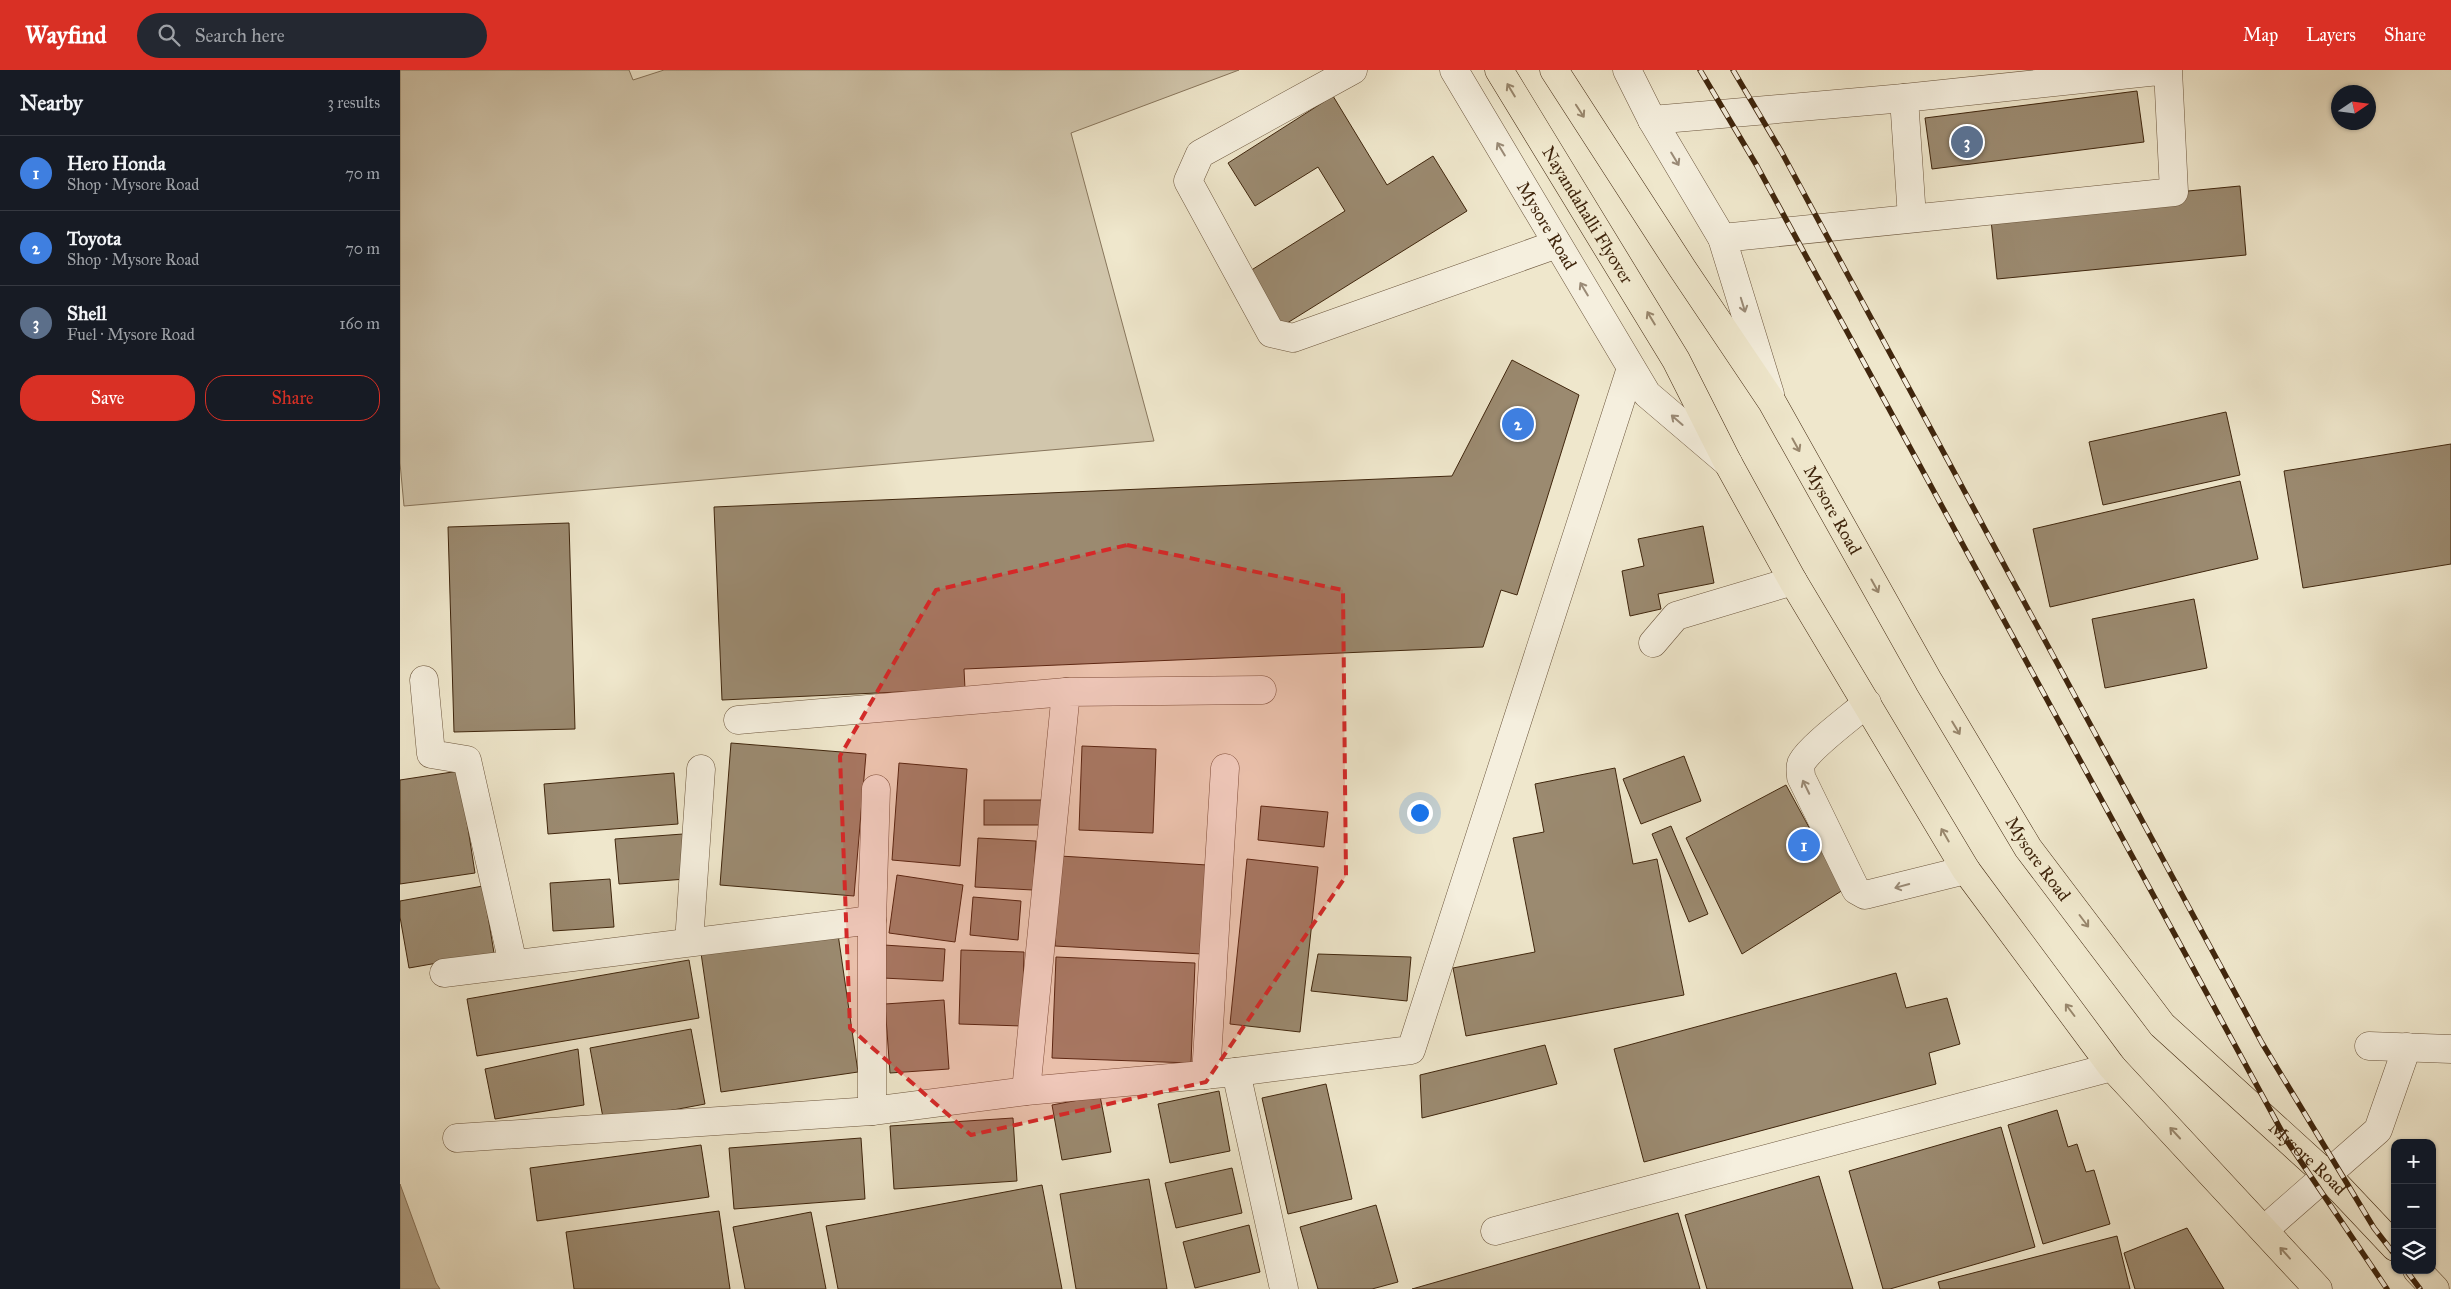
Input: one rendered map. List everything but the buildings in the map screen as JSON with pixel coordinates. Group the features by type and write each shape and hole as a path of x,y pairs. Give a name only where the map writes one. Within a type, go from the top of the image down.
{"highway":[{"name":"Nayandahalli Flyover","path":"1499,70 1676,360"},
{"name":"Mysore Road","path":"1554,70 1682,268 1772,402 1929,682 2028,848 2162,1025 2328,1176 2391,1242"},
{"name":"Mysore Road","path":"1676,360 1728,463 1793,580 1966,870 2112,1066 2318,1289"},
{"path":"2421,1274 2435,1289"}],"street":[{"path":"1353,70 1200,154 1188,181 1271,333 1294,338 1557,244"},
{"name":"Mysore Road","path":"1454,70 1647,394 1728,463"},
{"name":"Mysore Road","path":"1627,70 1652,120 1722,238 1772,402"},
{"path":"1652,120 1904,98 2168,70 2174,192 1722,238"},
{"path":"1904,98 1912,218"},
{"path":"458,1138 872,1111 1026,1091 1236,1072 1410,1050 1631,368"},
{"path":"1653,643 1676,616 1793,580"},
{"path":"424,680 432,754 467,760 512,964"},
{"path":"738,720 1066,692 1262,690"},
{"path":"1026,1091 1066,692"},
{"path":"1867,703 1816,747 1801,763 1800,769 1801,777 1856,890 1865,895 1966,870"},
{"path":"1206,1075 1226,768"},
{"path":"689,942 701,769"},
{"path":"872,1111 872,920 876,789"},
{"path":"444,972 872,920"},
{"path":"2369,1046 2451,1049"},
{"path":"2264,1230 2328,1176 2378,1130 2407,1048"},
{"path":"1495,1231 2112,1066"},
{"path":"1236,1072 1284,1289"}],"highlighted area":[{"path":"1127,545 1343,590 1346,876 1206,1082 971,1135 850,1028 840,756 936,590"}],"shaded area":[{"path":"400,70 629,70 633,80 664,70 1239,70 1071,133 1154,441 404,506 400,463"},
{"path":"400,1184 436,1283 440,1289 400,1289"}],"railway":[{"path":"1700,70 1757,166 2287,1141 2387,1289"},
{"path":"1733,70 1781,151 2262,1043 2374,1228 2391,1250"},
{"path":"2409,1274 2420,1289"}],"place":[{"name":"Shell","path":"1967,142"},
{"name":"Toyota","path":"1518,424"},
{"name":"Hero Honda","path":"1804,845"}]}
